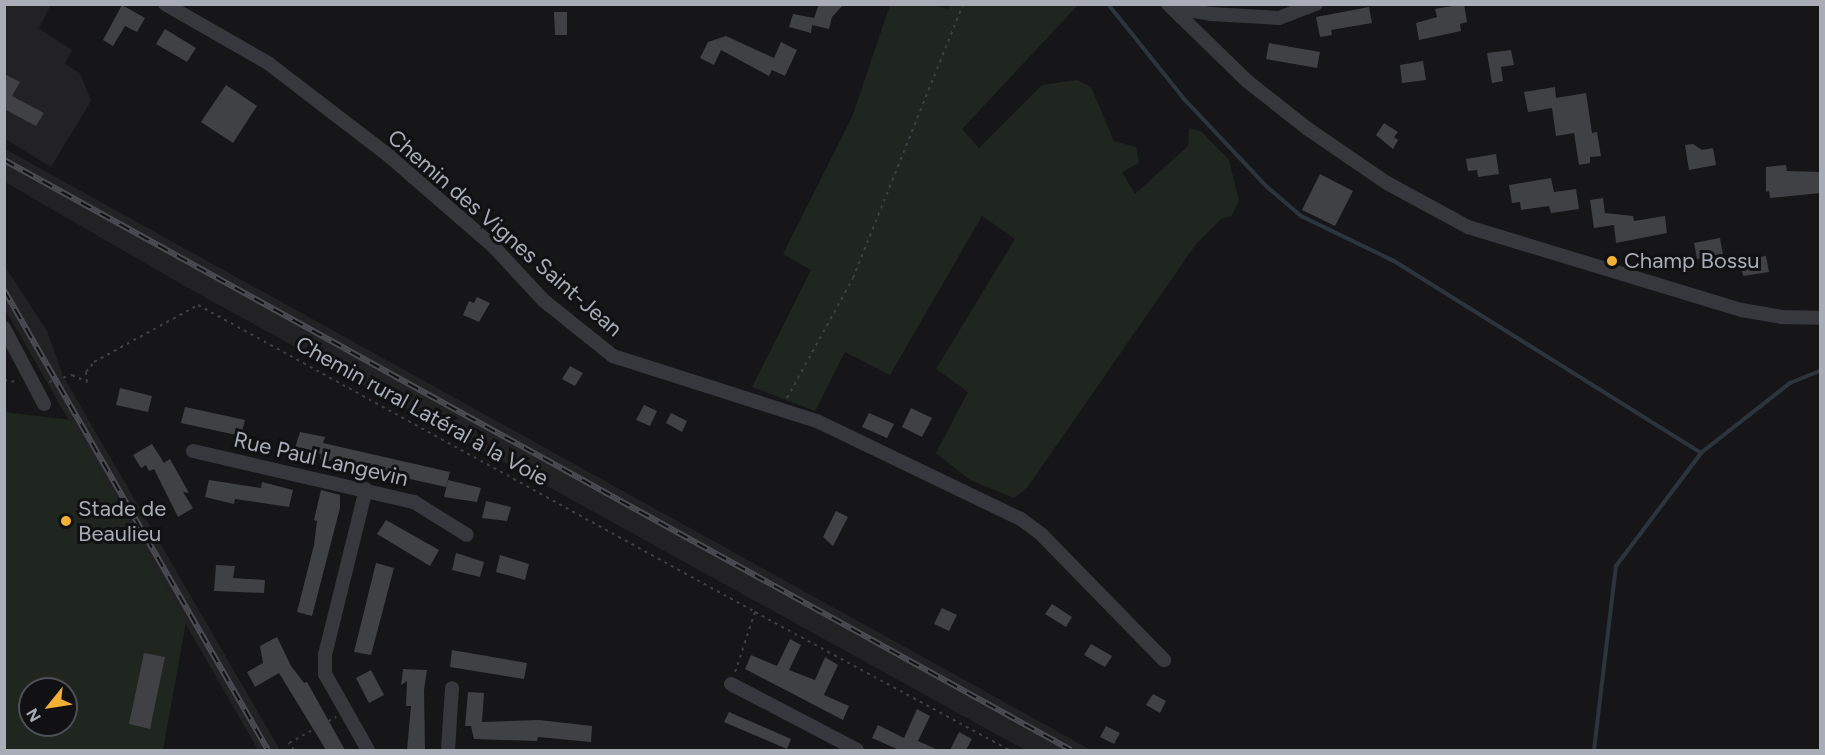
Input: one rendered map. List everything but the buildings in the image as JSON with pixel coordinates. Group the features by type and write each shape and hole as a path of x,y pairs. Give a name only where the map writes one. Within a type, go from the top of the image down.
{"street":[{"name":"Chemin des Vignes Saint-Jean","path":"165,4 268,63 389,156 494,247 543,300 613,356 817,421 1021,519 1042,535 1164,660"},
{"path":"1169,6 1210,14 1279,18 1316,4"},
{"path":"1169,6 1247,81 1308,129 1387,183 1468,227 1742,310 1781,317 1821,318"},
{"path":"4,328 44,404"},
{"name":"Rue Paul Langevin","path":"193,451 366,489 414,502 467,535"},
{"path":"366,489 325,655 325,674 368,750"},
{"path":"731,684 857,750"},
{"path":"448,750 452,688"}],"path":[{"path":"781,410 853,278 963,4"},
{"name":"Chemin rural Latéral à la Voie","path":"87,382 86,372 94,362 198,305 1009,750"},
{"path":"731,684 755,612"},
{"path":"294,750 289,743 346,711"}],"shaded area":[{"path":"950,4 1078,5 962,129 979,148 1042,85 1077,80 1091,87 1114,141 1136,147 1139,163 1122,172 1135,194 1188,146 1189,128 1201,131 1229,160 1239,201 1231,217 1222,218 1196,244 1027,488 1014,498 970,480 936,453 968,392 936,369 1015,239 982,216 890,375 845,352 815,411 752,387 811,270 783,254 852,117 890,5 934,5 948,9"},
{"path":"4,5 50,6 39,29 72,50 65,64 80,73 91,101 51,167 5,139"},
{"path":"5,149 1091,750 1025,750 181,284 5,182"},
{"path":"4,265 47,331 63,376 280,750 258,750 5,309"},
{"name":"Stade de Beaulieu","path":"5,412 71,420 186,622 163,750 5,750"}],"waterway":[{"path":"1108,4 1185,100 1265,185 1301,216 1394,261 1701,453"},
{"path":"1594,750 1616,566 1702,452 1790,383 1820,371"}],"railway":[{"path":"4,160 1071,750"},
{"path":"4,290 268,750"}],"place":[{"name":"Champ Bossu","path":"1612,261"},
{"name":"Stade de Beaulieu","path":"66,521"}]}
